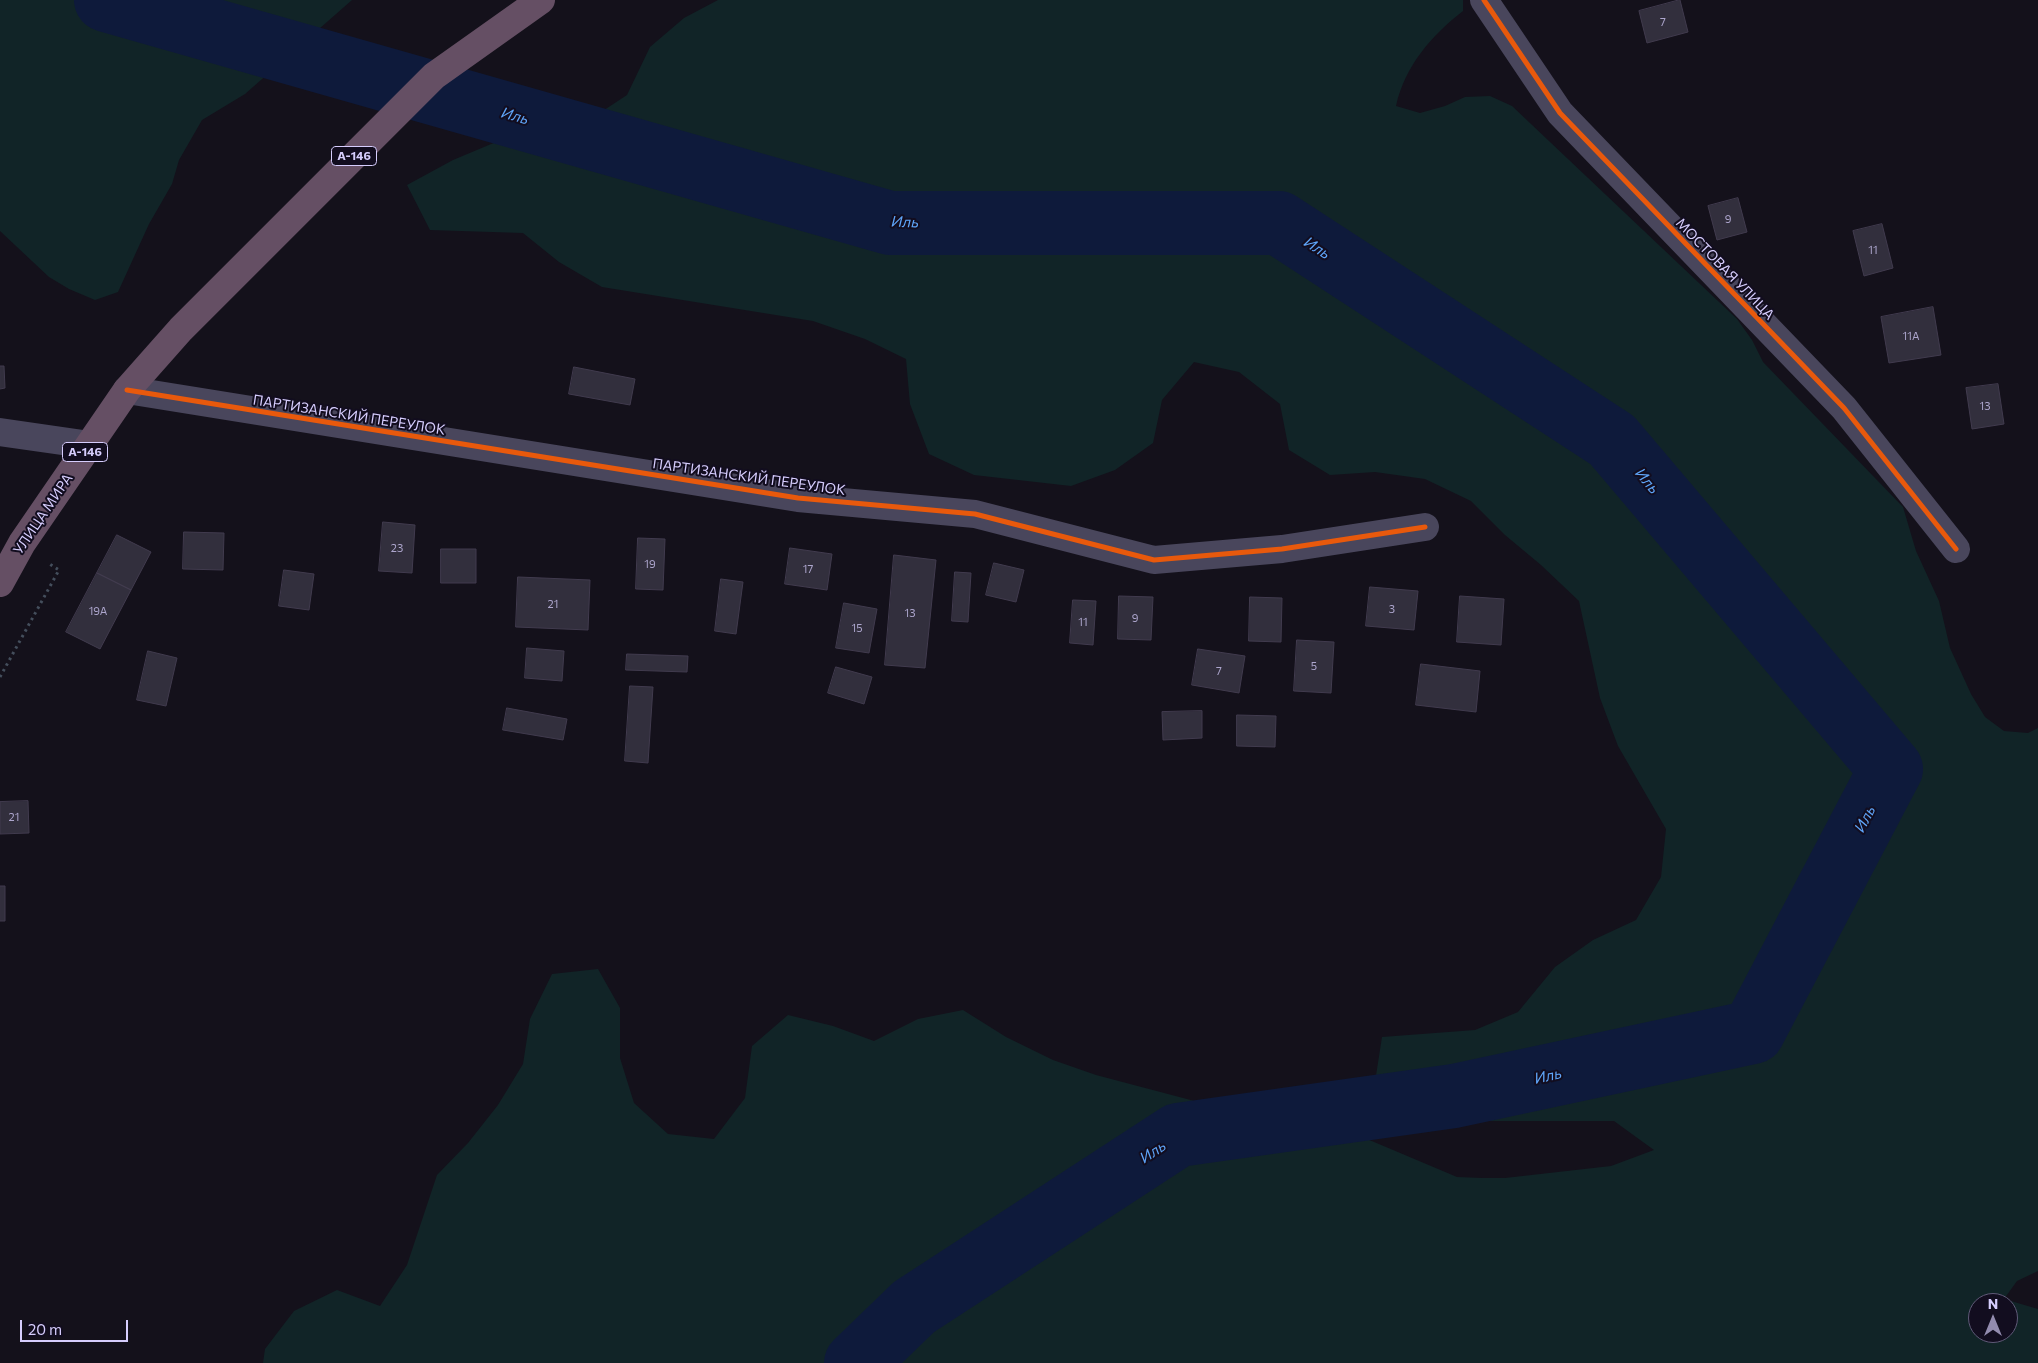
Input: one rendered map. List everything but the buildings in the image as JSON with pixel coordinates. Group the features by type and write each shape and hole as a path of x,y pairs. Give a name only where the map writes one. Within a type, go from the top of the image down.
{"highway":[{"name":"УЛИЦА МИРА","path":"0,583 22,543 127,390 181,329 434,76 541,0"}],"street":[{"name":"МОСТОВАЯ УЛИЦА","path":"1484,0 1560,113 1844,408 1956,550"},
{"name":"ПАРТИЗАНСКИЙ ПЕРЕУЛОК","path":"127,390 798,498 975,514 1154,560 1282,550 1425,527"},
{"path":"0,432 90,445"}],"path":[{"path":"0,677 59,570 22,543"}],"green space":[{"path":"0,0 352,0 245,94 202,120 179,160 172,184 149,224 118,292 95,300 69,289 49,277 0,231"},
{"path":"718,0 1463,0 1463,11 1430,41 1413,65 1400,91 1396,106 1420,113 1445,106 1465,97 1490,96 1512,106 1737,319 1752,340 1763,362 1903,507 1916,551 1939,601 1950,648 1971,694 1985,717 2004,731 2028,733 2038,728 2038,1271 2017,1281 2008,1293 1968,1293 1968,1343 2018,1343 2018,1303 2038,1309 2038,1363 263,1363 265,1349 294,1311 337,1290 380,1306 407,1265 437,1175 468,1143 498,1105 523,1064 530,1019 552,974 598,969 620,1008 620,1058 634,1103 668,1134 714,1139 745,1098 752,1046 788,1015 833,1026 874,1041 918,1019 963,1010 1006,1037 1053,1060 1096,1075 1342,1140 1367,1139 1457,1177 1505,1178 1611,1166 1654,1150 1614,1121 1462,1121 1416,1112 1375,1082 1382,1037 1475,1030 1518,1012 1555,967 1593,940 1636,920 1661,877 1666,829 1618,746 1600,698 1579,601 1541,565 1505,535 1471,501 1425,479 1375,472 1330,475 1289,450 1280,404 1239,372 1194,362 1162,400 1153,443 1115,470 1071,486 974,475 929,454 910,404 906,359 865,339 813,321 602,287 559,262 523,233 430,230 407,185 453,160 496,142 541,135 589,120 627,95 650,47 684,18"}],"waterway":[{"name":"Иль","path":"106,0 890,223 1279,223 1612,440 1891,769 1753,1032 1454,1096 1178,1135 914,1307 856,1363"}],"cycle path":[{"path":"1484,0 1560,113 1844,408 1956,549"},
{"path":"127,390 798,498 975,514 1154,560 1282,549 1425,527"}]}
